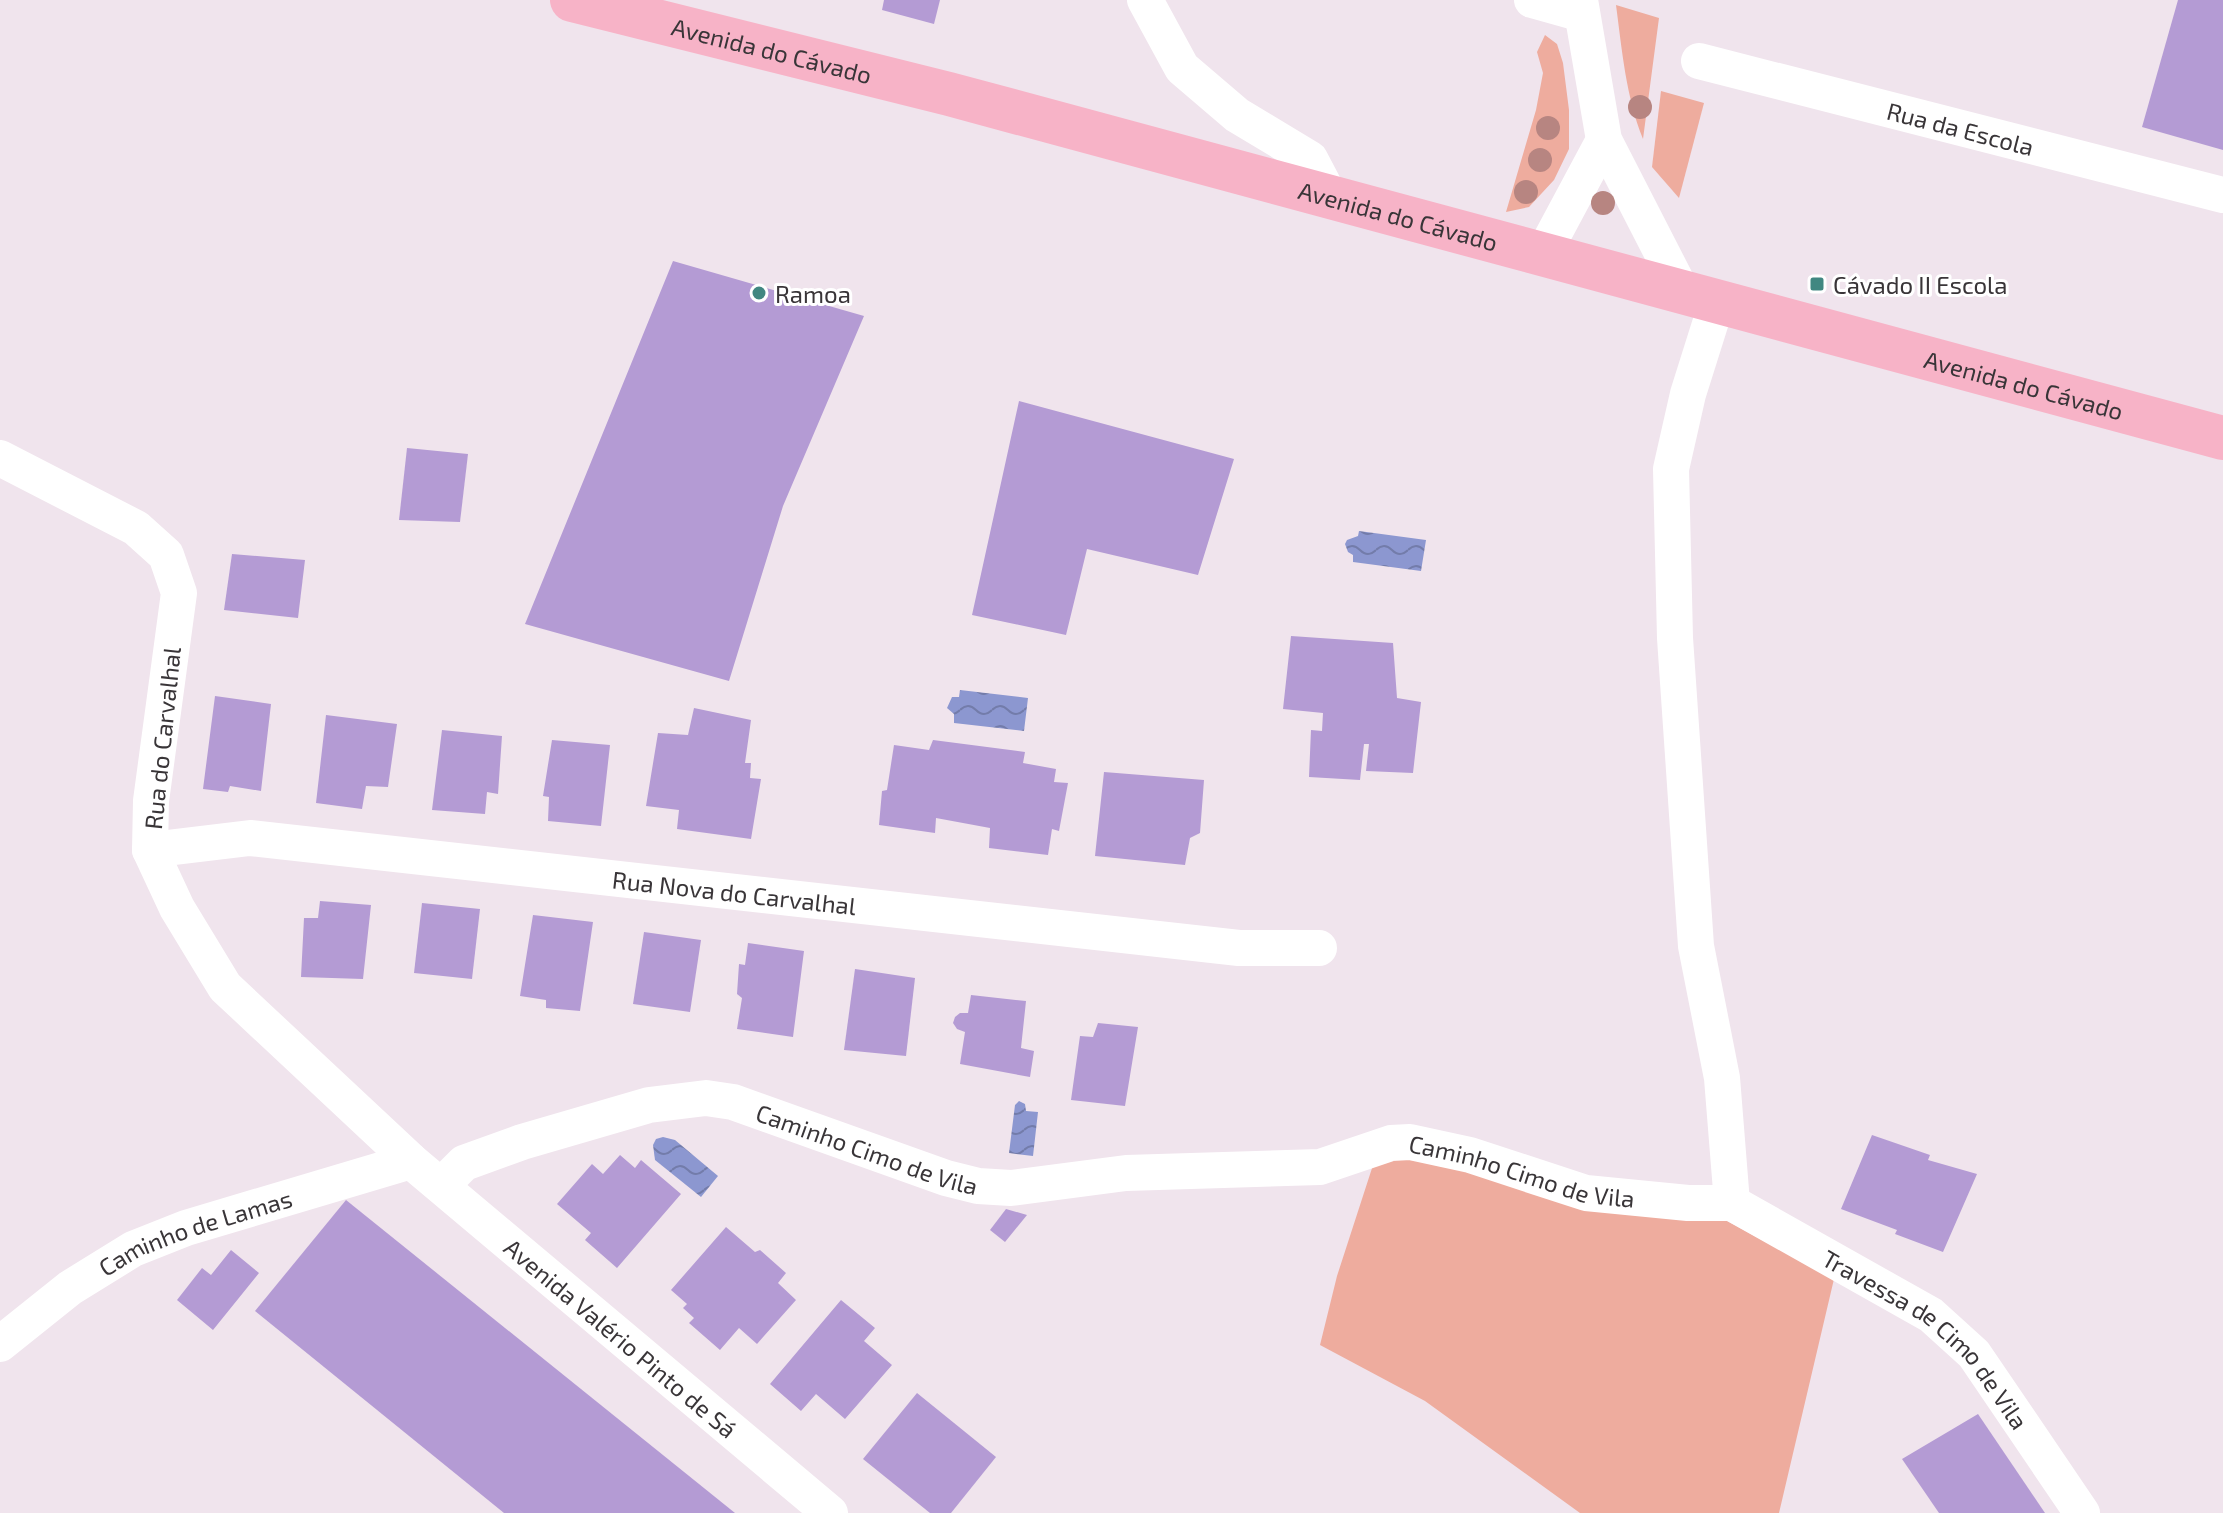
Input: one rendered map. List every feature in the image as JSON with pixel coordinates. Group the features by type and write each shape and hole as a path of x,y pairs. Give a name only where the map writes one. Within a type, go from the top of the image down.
{"main road":[{"name":"Avenida do Cávado","path":"572,0 949,94 2223,438"}],"street":[{"path":"1145,0 1182,68 1237,115 1310,159 1330,197"},
{"path":"1532,0 1581,7 1604,140 1700,297 1688,394 1671,469 1675,638 1696,946 1722,1078 1732,1203"},
{"name":"Rua da Escola","path":"1699,61 2223,195"},
{"path":"1543,254 1604,140"},
{"name":"Rua do Carvalhal","path":"0,458 136,528 166,555 179,593 151,801 150,850 177,908 225,987 411,1161"},
{"name":"Rua Nova do Carvalhal","path":"150,850 250,838 1239,948 1319,948"},
{"name":"Caminho Cimo de Vila","path":"442,1185 464,1163 522,1142 649,1105 677,1099 706,1098 733,1102 946,1178 978,1186 1011,1188 1126,1173 1320,1167 1391,1143 1410,1142 1470,1155 1586,1193 1688,1203 1732,1203"},
{"name":"Avenida Valério Pinto de Sá","path":"411,1161 830,1513"},
{"name":"Caminho de Lamas","path":"0,1344 70,1288 133,1249 186,1228 411,1161"},
{"name":"Travessa de Cimo de Vila","path":"1732,1203 1931,1315 1974,1354 2082,1513"}],"shaded area":[{"path":"1616,5 1659,18 1643,139 1629,90"},
{"path":"1545,35 1557,44 1563,63 1569,110 1569,149 1554,180 1529,207 1506,212 1536,110 1543,73 1537,52"},
{"path":"1661,91 1704,103 1679,198 1652,167"},
{"path":"1394,1153 1714,1214 1834,1279 1779,1513 1580,1513 1425,1401 1320,1345 1337,1276 1374,1162"}],"water":[{"path":"1359,531 1426,540 1421,571 1353,562 1353,555 1345,544 1358,536"},
{"path":"960,690 1028,698 1024,731 954,723 954,714 947,708 952,697 959,697"},
{"path":"1019,1101 1025,1104 1026,1111 1038,1112 1033,1156 1009,1153 1015,1105"},
{"path":"656,1139 675,1140 718,1176 701,1197 655,1160 653,1145"}],"building":[{"path":"884,0 940,0 934,24 882,10"},
{"path":"2178,0 2223,0 2223,150 2142,127"},
{"path":"673,261 864,316 783,506 729,681 525,624"},
{"path":"1019,401 1234,459 1198,575 1087,549 1066,635 972,615"},
{"path":"407,448 468,454 460,522 399,520"},
{"path":"232,554 305,560 298,618 224,610"},
{"path":"1291,636 1393,643 1397,698 1421,702 1413,773 1366,771 1369,744 1364,744 1360,780 1309,777 1311,730 1322,731 1323,713 1283,709"},
{"path":"215,696 271,704 261,791 230,786 228,792 203,789"},
{"path":"694,708 751,720 745,763 751,763 750,778 761,779 751,839 677,829 679,810 646,806 658,733 688,735"},
{"path":"326,715 397,724 388,787 366,786 362,809 316,803"},
{"path":"442,730 502,736 498,794 487,792 485,814 432,810"},
{"path":"552,740 610,745 601,826 548,821 549,797 543,796"},
{"path":"933,740 1025,752 1023,763 1056,769 1054,782 1068,783 1059,831 1052,829 1048,855 989,848 990,828 936,818 935,833 879,825 882,791 887,790 894,745 929,750"},
{"path":"1104,772 1204,780 1200,833 1190,838 1185,865 1095,856"},
{"path":"320,901 371,905 363,979 301,977 304,918 318,918"},
{"path":"422,903 480,909 472,979 414,973"},
{"path":"533,915 593,922 580,1011 546,1008 546,1000 520,996"},
{"path":"644,932 701,940 690,1012 633,1004"},
{"path":"748,943 804,951 793,1037 737,1029 742,998 737,994 739,964 745,965"},
{"path":"855,969 915,978 906,1056 844,1050"},
{"path":"971,995 1026,1001 1021,1048 1034,1051 1030,1077 960,1064 965,1032 953,1023 960,1013 968,1013"},
{"path":"1098,1023 1138,1027 1125,1106 1071,1100 1080,1036 1093,1037"},
{"path":"1872,1135 1930,1155 1928,1160 1977,1174 1943,1252 1895,1234 1897,1230 1841,1209"},
{"path":"620,1155 635,1168 641,1160 681,1194 617,1268 585,1240 591,1233 557,1204 592,1164 603,1174"},
{"path":"346,1200 735,1513 504,1513 255,1311"},
{"path":"1006,1209 1027,1215 1005,1242 990,1230"},
{"path":"726,1227 755,1252 760,1250 786,1273 778,1283 796,1300 757,1344 739,1328 720,1350 689,1323 694,1318 683,1308 687,1304 671,1290"},
{"path":"231,1250 259,1273 213,1330 177,1300 202,1268 211,1275"},
{"path":"841,1300 875,1328 864,1341 892,1365 845,1419 816,1394 801,1411 770,1384"},
{"path":"917,1393 996,1457 951,1513 930,1513 863,1459"},
{"path":"1978,1414 2045,1513 1939,1513 1902,1459"}],"place":[{"name":"Cávado II Escola","path":"1817,284"},
{"name":"Ramoa","path":"759,293"}]}
